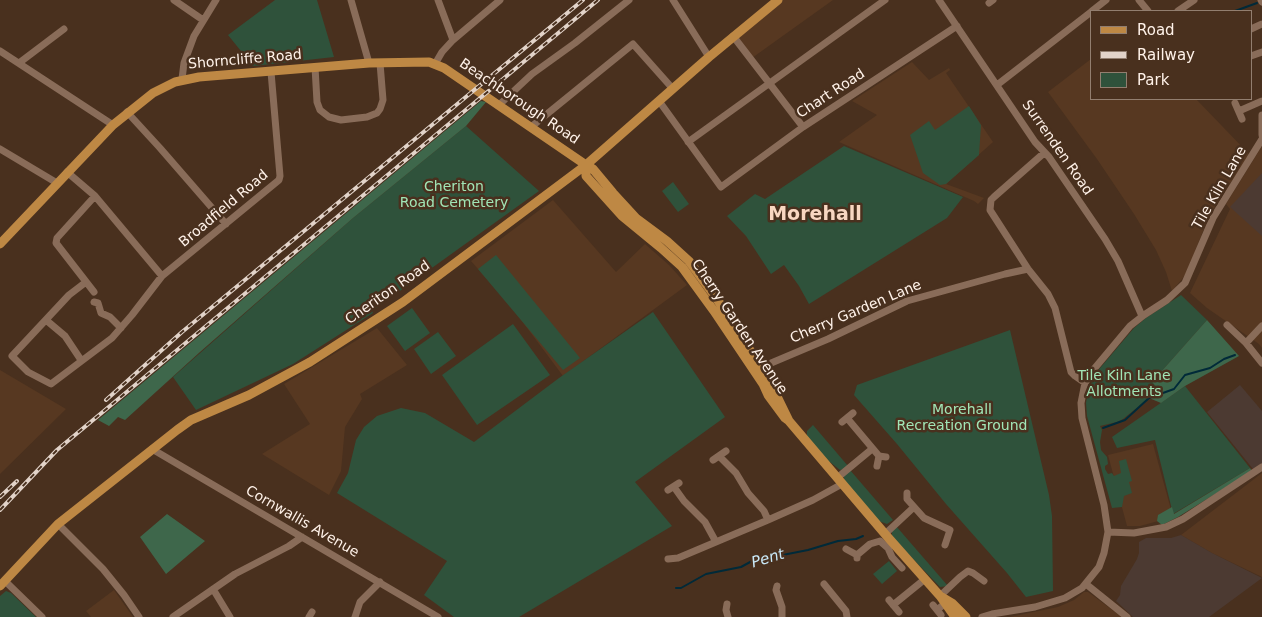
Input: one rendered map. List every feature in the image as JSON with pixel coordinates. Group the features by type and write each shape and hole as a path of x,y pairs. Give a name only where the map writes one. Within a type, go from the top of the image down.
{"main road":[{"name":"Cheriton Road","path":"2,583 58,524 152,449 191,420 296,370 376,320 586,165 709,56 778,0"},
{"name":"Shorncliffe Road","path":"0,244 67,172 127,112 153,93 182,80 380,62 429,62 435,64"},
{"name":"Beachborough Road","path":"435,64 444,68 586,165"},
{"name":"Cherry Garden Avenue","path":"789,421 767,378 757,369 754,358 717,300 689,261 667,241 636,218 593,168 586,165 586,176 622,216 682,267 757,369 776,407 944,600 955,617"},
{"name":"Cherry Garden Avenue","path":"944,600 966,617"}],"street":[{"path":"174,0 203,20"},
{"path":"182,80 182,70 187,54 203,20 216,0"},
{"path":"351,0 369,63"},
{"path":"438,0 454,40"},
{"path":"435,64 442,52 454,40 500,0"},
{"path":"499,105 532,74 629,0"},
{"path":"674,0 709,56"},
{"path":"659,101 688,142 885,0"},
{"name":"Surrenden Road","path":"940,0 1105,239 1130,287 1142,316"},
{"path":"1094,10 1106,0"},
{"path":"1138,0 1147,10"},
{"path":"1179,10 1194,0"},
{"path":"997,85 1090,13"},
{"name":"Chart Road","path":"688,142 721,187 804,127 958,26"},
{"path":"19,63 64,29"},
{"path":"733,36 804,127"},
{"path":"531,128 635,42 673,88"},
{"path":"0,51 113,125"},
{"path":"315,67 317,102 320,110 332,118 341,120 367,117 377,113 380,109 383,100 380,62"},
{"name":"Broadfield Road","path":"46,320 12,356 28,372 51,384 112,338 162,276 279,180 271,72"},
{"path":"1239,111 1262,101"},
{"path":"1234,103 1242,119"},
{"path":"127,112 226,224"},
{"path":"1262,115 1262,135"},
{"name":"Tile Kiln Lane","path":"1085,383 1130,326 1168,300 1186,283 1213,218 1262,139"},
{"path":"0,149 57,183"},
{"path":"982,617 1048,604 1071,596 1086,584 1097,570 1104,556 1108,532 1106,511 1082,415 1081,404 1085,383 1071,372 1055,308 1048,294 1028,269 990,210 994,197 1044,153"},
{"path":"67,172 95,196 162,276"},
{"path":"94,292 56,242 57,238 95,196"},
{"name":"Cherry Garden Lane","path":"757,369 828,339 907,301 988,278 1028,269"},
{"path":"81,360 64,336 46,320 69,295 86,282"},
{"path":"94,302 98,303 101,313 110,317 121,328"},
{"path":"1227,325 1246,343 1262,363"},
{"path":"1246,343 1262,326"},
{"path":"754,358 771,363 767,378"},
{"path":"848,418 872,449 883,457 877,466"},
{"name":"Cornwallis Avenue","path":"152,449 438,617"},
{"path":"668,559 678,558 813,500 840,481 872,449"},
{"path":"726,451 716,458 736,473 768,520"},
{"path":"1108,532 1134,533 1166,527 1183,519 1262,467"},
{"path":"673,487 705,522 716,542"},
{"path":"907,493 906,498 926,519 952,530 945,544"},
{"path":"885,534 914,507"},
{"path":"58,524 107,574 139,617"},
{"path":"173,617 247,567 289,546 302,537"},
{"path":"846,549 857,557 870,544 880,541 888,548 892,557 900,566 905,556"},
{"path":"937,610 960,577 968,572 973,573 984,581"},
{"path":"899,612 891,602 925,579"},
{"path":"355,617 360,602 380,582"},
{"path":"2,583 42,617"},
{"path":"824,584 829,595 846,611 847,617"},
{"path":"1086,584 1127,617"},
{"path":"777,586 782,607 782,617"},
{"path":"213,589 230,617"},
{"path":"727,604 728,617"}],"shaded area":[{"path":"781,0 833,0 752,58 736,36"},
{"path":"1090,60 1090,100 1197,100 1249,154 1209,216 1188,269 1172,291 1156,250 1134,214 1048,92"},
{"path":"912,62 929,80 949,68 950,70 946,73 993,142 946,184 984,198 978,204 839,142 877,115 852,101"},
{"path":"1262,146 1262,348 1207,308 1190,293 1230,209 1226,204"},
{"path":"1262,173 1262,236 1230,207"},
{"path":"553,200 616,272 645,244 669,265 687,285 563,376 513,309 471,261"},
{"path":"377,328 407,365 360,394 362,399 345,427 341,471 329,495 262,454 310,424 284,384"},
{"path":"0,370 66,409 0,474"},
{"path":"1240,385 1262,411 1262,463 1253,469 1207,412"},
{"path":"1153,444 1173,517 1140,526 1127,526 1108,455"},
{"path":"1262,473 1262,577 1212,553 1181,535"},
{"path":"1181,535 1262,578 1209,617 1133,617 1116,601 1120,595 1121,586 1137,559 1139,542 1146,538 1171,538"},
{"path":"114,590 133,617 91,617 86,611"},
{"path":"1084,592 1088,592 1122,617 1010,617 1058,607 1074,600"}],"green space":[{"path":"275,0 317,0 334,57 253,66 228,35"},
{"path":"481,101 486,102 466,126 353,218 125,420 118,417 109,426 98,420"},
{"path":"969,106 981,125 979,155 946,184 940,185 923,173 910,135 929,121 935,130"},
{"name":"Cheriton Road Cemetery","path":"466,126 539,191 372,311 373,313 293,364 196,410 173,377 353,218"},
{"path":"844,146 963,197 947,218 809,304 784,265 771,274 746,236 727,216 755,194 765,199"},
{"path":"673,182 689,204 678,212 662,191"},
{"path":"496,255 580,358 563,370 478,269"},
{"name":"Tile Kiln Lane Allotments","path":"1181,295 1207,320 1152,382 1159,390 1123,419 1100,426 1102,430 1101,450 1107,457 1108,464 1105,466 1105,469 1108,474 1112,473 1114,476 1121,473 1119,461 1126,459 1132,481 1129,482 1132,493 1124,496 1122,507 1112,508 1087,416 1086,403 1088,391 1095,374 1134,328"},
{"path":"412,308 430,333 405,351 387,326"},
{"path":"653,312 725,417 635,482 672,526 519,617 454,617 424,595 447,561 337,493 348,473 356,440 364,427 377,416 401,408 425,413 474,442 559,378"},
{"path":"1207,320 1239,356 1185,386 1161,403 1149,398 1159,390 1152,382"},
{"path":"513,324 550,375 477,425 442,375"},
{"name":"Morehall Recreation Ground","path":"1010,330 1049,495 1052,516 1053,591 1026,597 854,395 857,385"},
{"path":"438,332 456,356 431,374 414,349"},
{"path":"1185,386 1250,468 1173,514 1155,440 1117,448 1112,437"},
{"path":"813,425 848,466 840,470 828,462 807,438 807,431"},
{"path":"1250,468 1252,471 1178,517 1162,525 1157,521 1158,515 1172,507 1174,514"},
{"path":"850,470 893,520 887,524 879,521 844,481 844,476"},
{"path":"167,514 205,541 166,574 140,537"},
{"path":"896,526 948,586 940,587 892,537 892,531"},
{"path":"889,561 897,571 882,584 873,574"},
{"path":"6,591 11,593 36,617 0,617 0,596"}],"waterway":[{"path":"1238,10 1257,3"},
{"path":"1103,428 1125,420 1149,398 1174,389 1185,375 1210,368 1224,359 1235,355"},
{"name":"Pent","path":"676,588 681,588 706,574 741,567 752,561 808,550 863,536"}],"railway":[{"path":"106,400 182,332 583,0"},
{"path":"0,510 57,450 598,0"},
{"path":"0,497 17,481"}],"district":[{"name":"Morehall","path":"815,215"}]}
